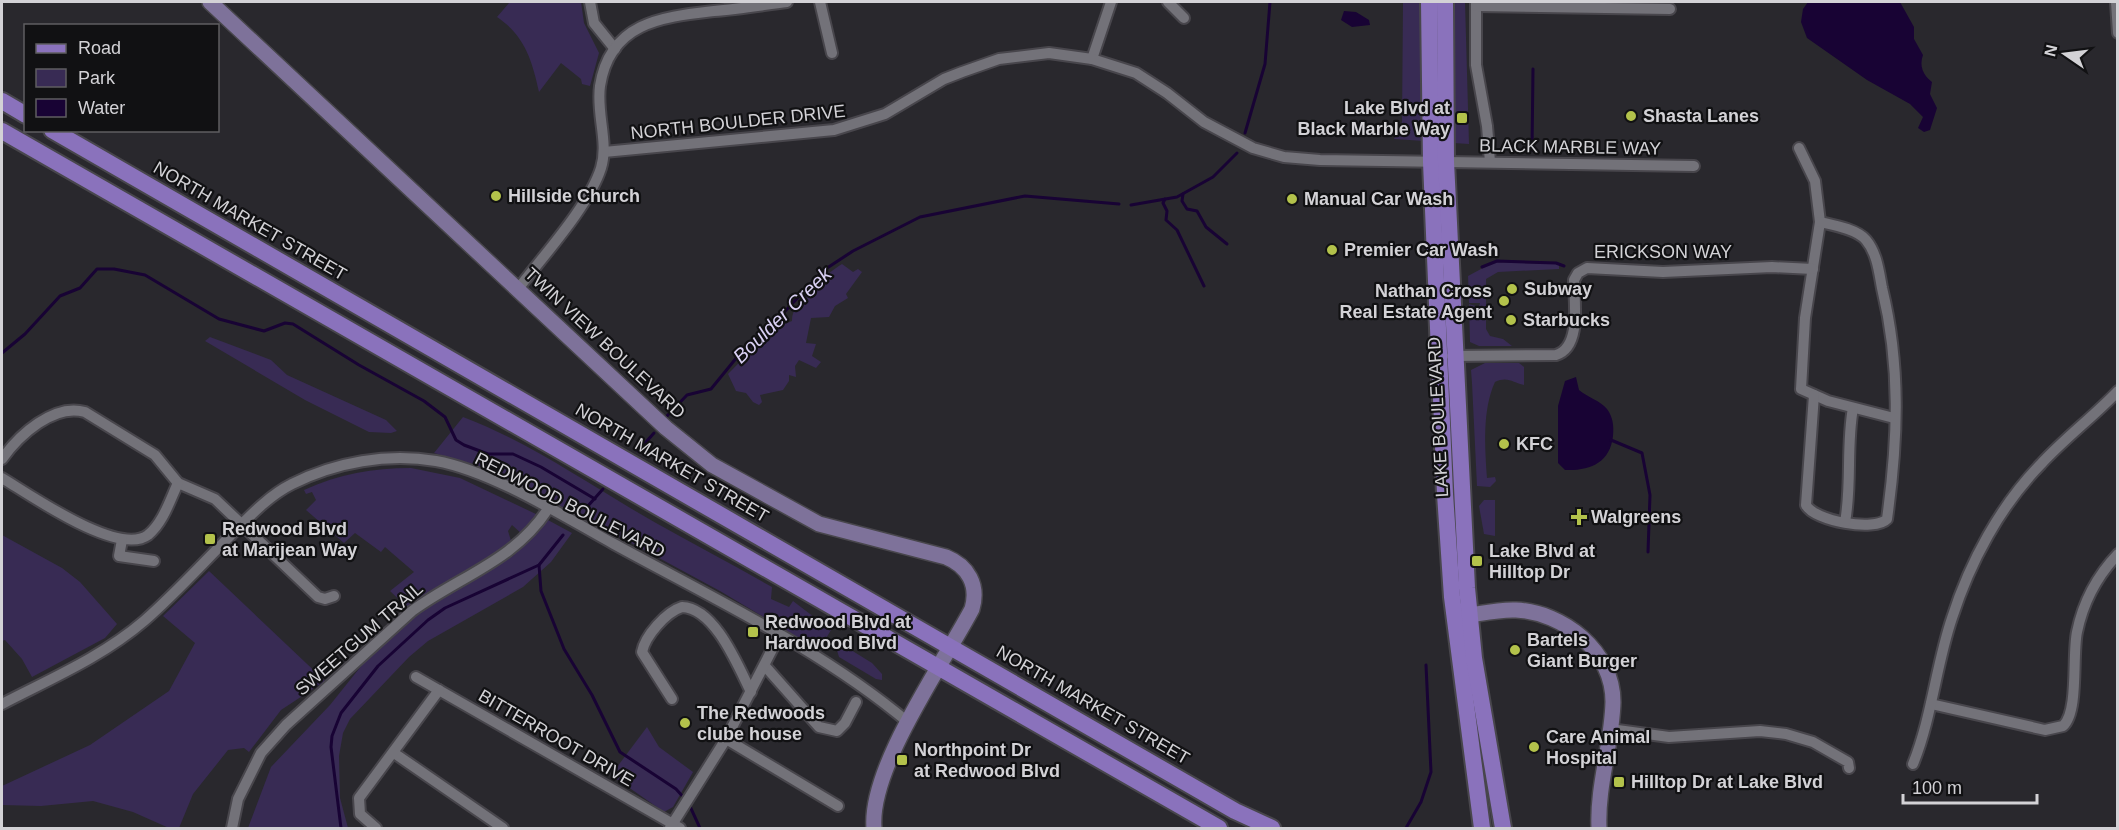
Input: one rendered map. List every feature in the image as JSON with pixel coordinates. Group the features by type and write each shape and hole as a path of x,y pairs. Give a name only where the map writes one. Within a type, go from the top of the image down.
{"main road":[{"name":"LAKE BOULEVARD","path":"1429,2 1462,616 1482,828"},
{"name":"LAKE BOULEVARD","path":"1438,162 1445,2"},
{"path":"2,101 24,114"},
{"path":"2,131 1219,828"},
{"name":"NORTH MARKET STREET","path":"55,132 952,646 1235,811 1272,828"},
{"name":"LAKE BOULEVARD","path":"1462,616 1503,828"}],"street":[{"name":"TWIN VIEW BOULEVARD","path":"210,2 666,428 712,465 819,524 946,557 960,564 973,581 975,600 909,723 879,789 874,810 874,828"},
{"path":"590,2 594,23 615,49"},
{"path":"518,289 594,185 604,152 600,88 604,71 615,49 637,28 662,18 787,2"},
{"path":"820,2 832,53"},
{"path":"1092,59 1111,2"},
{"path":"1168,2 1184,18"},
{"path":"2116,2 2118,33"},
{"path":"1490,162 1487,126 1476,65 1476,4 1670,9"},
{"name":"NORTH BOULDER DRIVE","path":"604,152 834,130 885,114 944,79 999,59 1049,53 1092,59 1145,78 1225,135 1253,148 1302,159 1438,162"},
{"path":"1799,148 1800,155 1815,181 1820,222 1805,318 1801,389 1853,408 1894,418"},
{"name":"BLACK MARBLE WAY","path":"1438,162 1694,166"},
{"path":"1814,395 1806,505 1815,515 1845,522 1873,526 1887,519 1892,480 1897,376 1888,311 1874,253 1861,236 1820,222"},
{"name":"ERICKSON WAY","path":"1447,356 1540,356 1564,352 1572,339 1574,280 1581,271 1590,267 1663,272 1772,267 1813,269"},
{"path":"1913,764 1931,704 1951,619 1974,565 1996,522 2039,466 2118,392"},
{"path":"1845,522 1849,476 1849,430 1853,408"},
{"path":"2,459 32,427 75,409 86,412 155,455 178,483 215,499 318,597 326,599 334,596"},
{"name":"REDWOOD BOULEVARD","path":"2,704 97,654 132,631 280,491 312,475 360,461 417,459 455,466 548,509 849,677 909,723"},
{"path":"2,478 88,529 122,540 138,540 148,535 159,523 178,483"},
{"name":"SWEETGUM TRAIL","path":"232,828 238,799 250,771 261,753 286,725 412,611 516,547 548,509"},
{"path":"122,540 119,556 154,561"},
{"path":"1931,704 2045,730 2062,726 2072,712 2075,644 2081,615 2098,579 2118,554"},
{"path":"672,699 642,652 643,646 664,620 682,607 694,609 712,622 751,692"},
{"path":"1462,616 1509,610 1538,613 1562,623 1587,642 1609,676 1613,701 1599,807 1599,828"},
{"path":"674,827 726,739 779,636"},
{"path":"765,666 819,727 828,731 837,731 842,726 856,702"},
{"name":"BITTERROOT DRIVE","path":"416,678 674,827"},
{"path":"376,828 360,814 359,798 439,690"},
{"path":"1610,729 1669,737 1760,731 1786,734 1812,742 1848,762 1849,768"},
{"path":"726,739 838,806"},
{"path":"394,753 503,828"}],"green space":[{"path":"581,2 584,23 599,53 590,86 582,84 581,79 561,63 539,92 530,59 521,41 507,24 497,17 509,3"},
{"path":"1403,2 1465,2 1469,144 1394,139 1402,122"},
{"path":"1494,262 1559,264 1559,269 1498,272 1486,279 1486,329 1490,336 1503,339 1512,346 1479,346 1470,342 1469,304 1479,307 1480,303 1469,303 1468,276"},
{"path":"842,264 853,272 858,269 862,272 846,294 848,298 835,306 829,317 811,318 806,343 816,344 812,356 821,362 816,368 799,360 795,366 796,377 789,375 789,381 783,390 760,395 762,402 759,405 753,402 746,393 736,391 728,374 772,329 792,321 793,313 803,297 827,274"},
{"path":"210,337 271,360 287,375 386,420 397,431 369,432 305,400 205,341"},
{"path":"1485,363 1519,363 1524,367 1524,385 1500,380 1495,382 1491,393 1485,429 1486,466 1487,478 1495,477 1496,481 1490,487 1477,486 1471,370"},
{"path":"463,417 538,452 656,523 772,587 771,599 789,607 793,601 831,630 819,650 720,591 585,518 480,466 434,453"},
{"path":"411,468 460,478 538,515 522,534 512,525 508,531 512,544 409,609 390,591 414,572 385,547 381,552 355,533 344,543 306,510 316,500 312,492 306,494 304,490 356,473"},
{"path":"1484,500 1495,500 1495,536 1484,534 1479,506"},
{"path":"546,519 572,533 551,562 523,587 428,641 409,657 350,719 343,733 339,756 340,798 348,828 248,828 271,767 330,705 366,660 415,613 513,556"},
{"path":"2,535 62,568 80,582 117,624 105,638 32,677 22,659 5,640 2,641"},
{"path":"209,571 325,681 281,710 249,752 244,748 228,750 193,794 179,828 169,828 133,812 93,801 41,806 2,805 2,786 90,745 169,691 195,643 163,616"},
{"path":"838,642 872,663 882,674 882,680 876,679 839,657 836,647"},
{"path":"647,727 659,747 693,772 673,807 664,812 611,775"}],"water":[{"path":"1808,2 1900,2 1914,27 1914,39 1923,55 1921,63 1923,70 1932,82 1930,94 1937,108 1930,130 1924,132 1918,128 1923,117 1910,104 1867,80 1807,38 1801,22 1803,9"},
{"path":"1344,11 1356,12 1369,20 1370,25 1352,27 1341,20"},
{"path":"1576,377 1579,390 1604,406 1609,412 1613,422 1613,436 1608,453 1597,464 1583,469 1565,470 1558,463 1558,406 1565,381"}],"waterway":[{"name":"Boulder Creek","path":"1245,133 1265,64 1270,2"},
{"path":"1532,150 1533,69"},
{"name":"Boulder Creek","path":"1131,205 1177,197 1213,177 1237,153"},
{"path":"1183,194 1182,201 1187,209 1197,211 1206,227 1227,244"},
{"name":"Boulder Creek","path":"666,417 687,395 711,389 742,351 755,343 824,270 853,251 920,217 1025,196 1119,204"},
{"path":"1165,199 1163,203 1167,211 1166,220 1177,230 1204,286"},
{"path":"1482,267 1497,261 1556,263 1564,266"},
{"path":"2,353 25,334 60,296 80,288 97,269 114,269 145,275 219,319 264,331 285,323 293,324 359,365 424,401 445,417 456,440 464,445 488,454 513,454 541,467 595,499"},
{"name":"Boulder Creek","path":"638,451 654,433"},
{"path":"1611,440 1642,453 1650,495 1648,552"},
{"name":"Boulder Creek","path":"587,507 603,489"},
{"name":"Boulder Creek","path":"341,828 331,747 332,736 341,713 378,666 428,620 445,608 539,565 563,535"},
{"path":"539,565 541,591 564,649 592,695 620,752 676,789 685,799"},
{"path":"1406,828 1421,802 1431,772 1426,665"},
{"path":"689,804 700,828"}],"place":[{"name":"Shasta Lanes","path":"1631,116"},
{"name":"Lake Blvd at Black Marble Way","path":"1462,118"},
{"name":"Hillside Church","path":"496,196"},
{"name":"Manual Car Wash","path":"1292,199"},
{"name":"Premier Car Wash","path":"1332,250"},
{"name":"Subway","path":"1512,289"},
{"name":"Nathan Cross Real Estate Agent","path":"1504,301"},
{"name":"Starbucks","path":"1511,320"},
{"name":"KFC","path":"1504,444"},
{"name":"Walgreens","path":"1579,517"},
{"name":"Redwood Blvd at Marijean Way","path":"210,539"},
{"name":"Lake Blvd at Hilltop Dr","path":"1477,561"},
{"name":"Redwood Blvd at Hardwood Blvd","path":"753,632"},
{"name":"Bartels Giant Burger","path":"1515,650"},
{"name":"The Redwoods clube house","path":"685,723"},
{"name":"Care Animal Hospital","path":"1534,747"},
{"name":"Northpoint Dr at Redwood Blvd","path":"902,760"},
{"name":"Hilltop Dr at Lake Blvd","path":"1619,782"}]}
